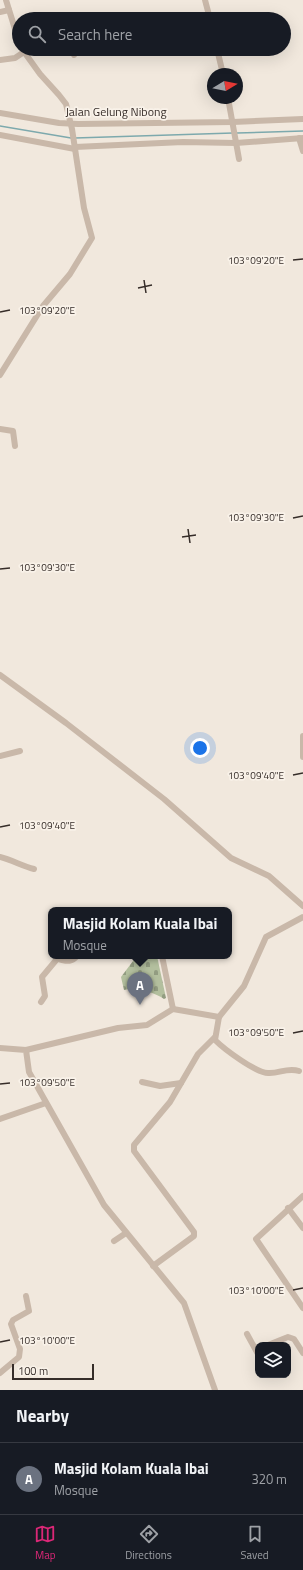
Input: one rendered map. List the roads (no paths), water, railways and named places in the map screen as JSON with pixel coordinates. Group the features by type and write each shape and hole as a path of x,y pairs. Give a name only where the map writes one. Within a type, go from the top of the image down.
{"street":[{"path":"6,0 12,20"},
{"path":"205,0 208,12"},
{"path":"0,12 9,10"},
{"path":"0,60 15,58 17,56"},
{"path":"0,375 43,306 70,274 92,238 84,208 72,126 66,104 40,74 27,56"},
{"path":"219,56 222,68"},
{"path":"229,104 234,123 239,159"},
{"name":"Jalan Gelung Nibong","path":"0,113 72,126 234,123 303,119"},
{"path":"0,135 75,147 183,142 236,142 301,138 303,151"},
{"path":"0,429 13,431 15,446"},
{"path":"0,675 66,723 164,799 231,858 269,876 303,906"},
{"path":"303,736 303,757"},
{"path":"0,756 20,751"},
{"path":"0,857 13,860 18,864 34,869"},
{"path":"152,1266 194,1236 194,1232 133,1148 170,1102 198,1054 214,1038 219,1017 244,986 266,937 303,917"},
{"path":"41,1002 45,996 42,977 57,959 66,962 74,959"},
{"path":"163,959 173,1009"},
{"path":"0,1048 26,1050 118,1028 147,1025 173,1009 219,1017"},
{"path":"214,1038 216,1042 233,1055 260,1072 270,1073 290,1069 299,1072"},
{"path":"26,1050 29,1072 104,1205 152,1266 184,1303 215,1390"},
{"path":"142,1082 160,1086 181,1083"},
{"path":"0,1118 46,1102"},
{"path":"303,1196 288,1208 256,1239 303,1308"},
{"path":"288,1208 303,1228"},
{"path":"114,1241 126,1233"},
{"path":"0,1373 9,1367 19,1357 20,1349 11,1324 13,1320 29,1311 26,1296"},
{"path":"247,1334 255,1348"},
{"path":"275,1342 288,1336 294,1339 303,1353"}],"waterway":[{"path":"0,126 71,138"},
{"path":"237,133 303,131"},
{"path":"75,138 233,133"}],"place":[{"name":"Masjid Kolam Kuala Ibai","path":"140,1005"}]}
